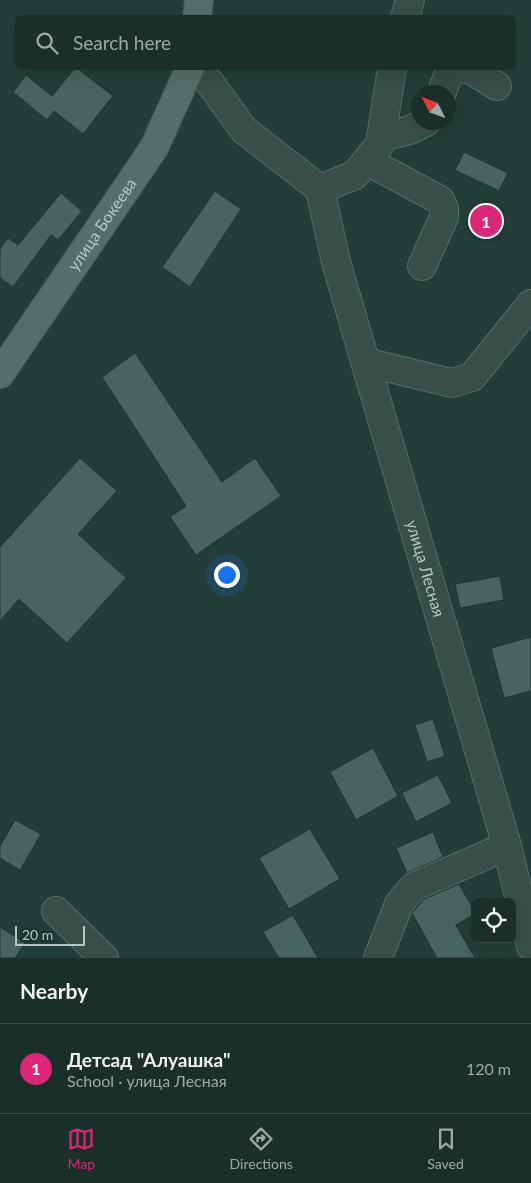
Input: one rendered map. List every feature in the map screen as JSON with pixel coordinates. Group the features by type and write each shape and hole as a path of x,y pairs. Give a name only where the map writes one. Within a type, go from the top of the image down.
{"main road":[{"path":"197,15 199,0"},
{"name":"улица Бокеева","path":"0,374 154,148 189,70"}],"street":[{"path":"406,15 410,0"},
{"path":"200,70 244,130 320,189 355,175 380,144 392,70"},
{"path":"445,85 449,73 453,70"},
{"path":"472,70 497,86"},
{"path":"382,137 411,130"},
{"path":"367,160 440,200 444,208 444,217 422,266"},
{"name":"улица Лесная","path":"320,189 336,262 507,846 531,946"},
{"path":"366,362 452,384 472,377 531,304"},
{"path":"378,958 399,904 415,886 507,846"},
{"path":"56,911 104,958"}],"building":[{"path":"73,70 80,70 113,96 83,134 54,111 47,120 13,92 26,75 52,96"},
{"path":"464,152 508,173 499,191 455,170"},
{"path":"215,191 241,209 190,287 162,267"},
{"path":"61,193 82,211 58,240 51,235 13,287 0,278 0,249 8,238 18,245"},
{"path":"135,353 222,482 255,458 281,496 196,555 170,517 186,506 102,377"},
{"path":"80,458 117,491 78,534 126,578 67,643 19,599 0,621 0,547"},
{"path":"500,576 504,600 460,608 455,584"},
{"path":"531,637 531,691 504,698 491,648"},
{"path":"433,719 445,756 427,762 415,725"},
{"path":"373,748 398,796 356,820 330,772"},
{"path":"438,775 452,803 416,822 402,793"},
{"path":"15,820 41,834 20,870 0,858 0,846"},
{"path":"310,829 340,879 289,909 259,858"},
{"path":"433,832 443,857 407,873 396,848"},
{"path":"459,884 471,905 471,916 456,925 475,958 437,958 412,913 424,899"},
{"path":"293,915 318,958 279,958 263,932"},
{"path":"0,927 25,943 15,958 0,958"}],"place":[{"name":"Детсад \"Алуашка\"","path":"486,221"}]}
